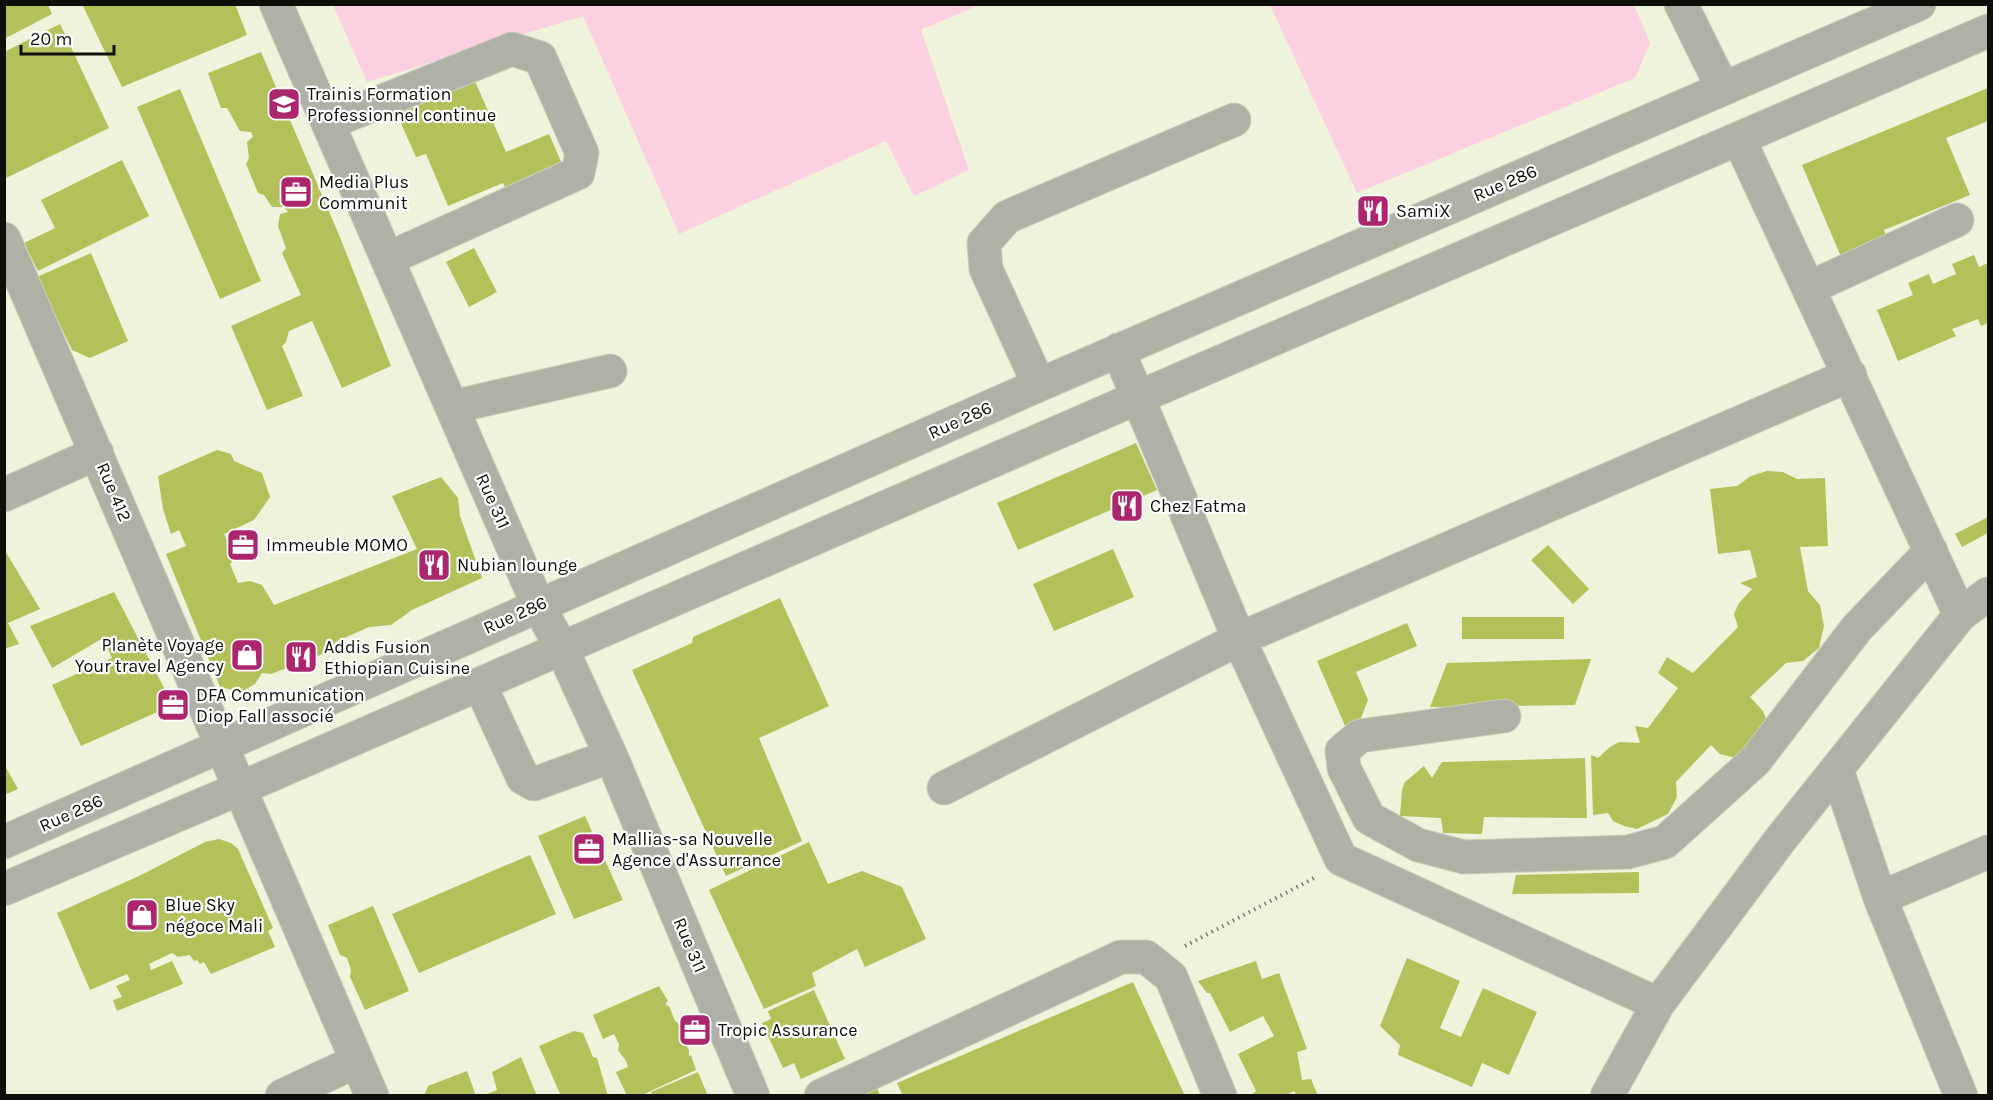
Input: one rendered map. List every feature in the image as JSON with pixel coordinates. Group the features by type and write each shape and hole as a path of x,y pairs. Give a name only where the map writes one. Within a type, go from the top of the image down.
{"street":[{"name":"Rue 311","path":"276,4 538,605 562,649 611,756 753,1095"},
{"path":"1683,4 1723,89"},
{"name":"Rue 286","path":"4,842 1118,350 1919,4"},
{"path":"4,888 242,788 1989,31"},
{"path":"328,123 512,49 540,58 564,111 582,153 578,173 387,259"},
{"path":"1039,385 986,269 984,243 1007,217 1234,120"},
{"path":"1739,140 1960,615"},
{"path":"1809,288 1957,220"},
{"name":"Rue 412","path":"4,239 242,788 372,1095"},
{"path":"1118,350 1239,639 1341,860 1658,1004"},
{"path":"452,407 610,371"},
{"path":"944,788 1239,639 1850,375"},
{"path":"4,495 97,453"},
{"path":"1504,716 1360,736 1342,751 1344,768 1369,818 1418,845 1464,857 1628,852 1665,842 1755,761 1857,627 1931,551"},
{"path":"1607,1095 1658,1004 1780,840 1960,615 1989,594"},
{"path":"480,685 523,778 534,784 611,756"},
{"path":"1837,770 1880,898 1961,1095"},
{"path":"1880,898 1989,852"},
{"path":"821,1095 1121,957 1146,957 1171,977 1220,1095"},
{"path":"282,1095 357,1061"}],"path":[{"path":"1146,957 1185,946 1325,872 1341,860"}],"shaded area":[{"path":"333,5 979,5 921,30 969,170 914,196 886,141 679,234 583,16 367,82"},
{"path":"1270,5 1634,5 1650,43 1635,78 1357,193"}],"building":[{"path":"82,4 235,4 247,35 122,87"},
{"path":"4,5 48,5 52,14 4,39"},
{"path":"60,24 109,128 4,179 4,52"},
{"path":"261,52 339,235 391,366 342,388 312,321 289,331 286,342 282,346 303,396 267,410 231,326 301,295 282,253 286,248 278,226 280,214 288,212 284,207 272,207 264,195 258,193 246,164 249,158 247,142 253,137 251,132 240,131 227,108 221,108 208,73"},
{"path":"470,70 506,152 549,134 567,175 510,199 503,183 448,206 426,154 416,157 392,103"},
{"path":"1988,88 1988,121 1946,138 1970,195 1884,230 1888,240 1842,259 1802,165"},
{"path":"180,89 261,281 220,299 137,107"},
{"path":"122,160 149,216 38,271 24,243 55,228 41,200"},
{"path":"474,248 497,292 469,307 446,262"},
{"path":"91,253 128,341 90,358 72,350 37,277"},
{"path":"1974,255 1979,267 1988,263 1988,323 1981,326 1978,319 1952,329 1956,336 1898,361 1877,310 1913,295 1908,283 1929,274 1933,284 1956,274 1952,264"},
{"path":"1136,443 1157,490 1018,550 997,503"},
{"path":"217,450 231,454 234,461 262,473 270,497 254,520 224,534 236,557 230,564 238,583 250,581 262,585 274,605 417,549 392,496 441,477 458,498 460,516 482,578 412,610 391,625 369,627 335,642 334,649 304,662 295,660 292,666 271,674 262,673 255,684 241,692 220,687 166,554 186,546 179,530 171,534 163,509 158,476"},
{"path":"1767,471 1783,472 1797,479 1825,478 1828,546 1800,547 1808,591 1820,605 1824,626 1819,648 1803,661 1786,663 1750,697 1763,711 1769,726 1736,758 1720,754 1711,745 1676,782 1677,797 1668,814 1637,829 1613,821 1608,813 1593,815 1591,755 1598,758 1619,742 1640,743 1635,726 1648,728 1678,688 1658,673 1667,657 1693,673 1738,627 1734,614 1739,603 1752,589 1740,583 1757,577 1750,550 1718,554 1710,489 1737,486 1751,476"},
{"path":"1988,517 1988,533 1962,547 1955,534"},
{"path":"1548,545 1589,589 1573,604 1531,560"},
{"path":"4,549 40,609 8,623 19,644 4,649"},
{"path":"1113,549 1134,597 1054,631 1033,584"},
{"path":"114,592 173,705 81,746 52,685 112,658 103,638 52,668 30,626"},
{"path":"780,598 829,706 759,738 802,841 726,876 632,670 692,643 693,637"},
{"path":"1462,617 1564,617 1564,639 1462,639"},
{"path":"1407,623 1417,646 1356,672 1368,700 1359,723 1346,728 1317,661"},
{"path":"1591,659 1575,705 1430,707 1447,663"},
{"path":"1585,758 1587,818 1484,817 1482,834 1443,833 1441,818 1400,816 1402,790 1405,782 1424,766 1432,778 1442,762"},
{"path":"4,764 18,789 4,795"},
{"path":"585,816 623,900 574,919 538,836"},
{"path":"219,839 231,843 238,849 273,928 268,931 275,947 211,974 204,962 200,964 190,955 178,957 172,953 149,964 151,970 172,961 183,984 117,1011 113,1000 122,997 116,986 130,980 127,974 90,990 57,913 141,875 205,842"},
{"path":"809,842 828,884 862,871 902,887 926,939 865,967 857,949 812,973 816,986 764,1009 709,890"},
{"path":"530,855 556,914 419,973 392,914"},
{"path":"1639,872 1639,893 1512,894 1516,875"},
{"path":"373,906 409,991 365,1010 350,977 351,970 347,958 340,955 328,925"},
{"path":"1407,958 1460,981 1440,1028 1461,1037 1483,988 1537,1012 1509,1075 1482,1063 1472,1087 1398,1055 1400,1045 1380,1026"},
{"path":"1256,961 1262,979 1279,973 1307,1049 1297,1052 1302,1080 1311,1079 1318,1096 1297,1096 1294,1091 1285,1096 1250,1096 1256,1091 1238,1054 1274,1036 1263,1016 1230,1032 1210,993 1207,993 1198,981"},
{"path":"1133,982 1185,1096 903,1096 897,1083"},
{"path":"659,986 668,1001 667,1006 675,1021 682,1029 681,1040 684,1039 696,1070 640,1096 627,1096 616,1072 628,1067 618,1050 619,1044 614,1034 603,1039 593,1015"},
{"path":"814,990 845,1059 801,1079 794,1063 783,1068 762,1023 771,1019 768,1011"},
{"path":"574,1031 583,1033 593,1057 597,1058 608,1096 561,1096 539,1046"},
{"path":"521,1057 537,1096 483,1096 497,1090 492,1072"},
{"path":"467,1071 476,1096 424,1096 428,1086"},
{"path":"698,1072 708,1096 652,1096 651,1092"},
{"path":"877,1087 880,1096 860,1096"}],"place":[{"name":"Trainis Formation Professionnel continue","path":"284,104"},
{"name":"Media Plus Communit","path":"296,192"},
{"name":"SamiX","path":"1373,211"},
{"name":"Chez Fatma","path":"1127,506"},
{"name":"Immeuble MOMO","path":"243,545"},
{"name":"Nubian lounge","path":"434,565"},
{"name":"Planète Voyage Your travel Agency","path":"247,655"},
{"name":"Addis Fusion Ethiopian Cuisine","path":"301,657"},
{"name":"DFA Communication Diop Fall associé","path":"173,705"},
{"name":"Mallias-sa Nouvelle Agence d'Assurrance","path":"589,849"},
{"name":"Blue Sky négoce Mali","path":"142,915"},
{"name":"Tropic Assurance","path":"695,1030"}]}
